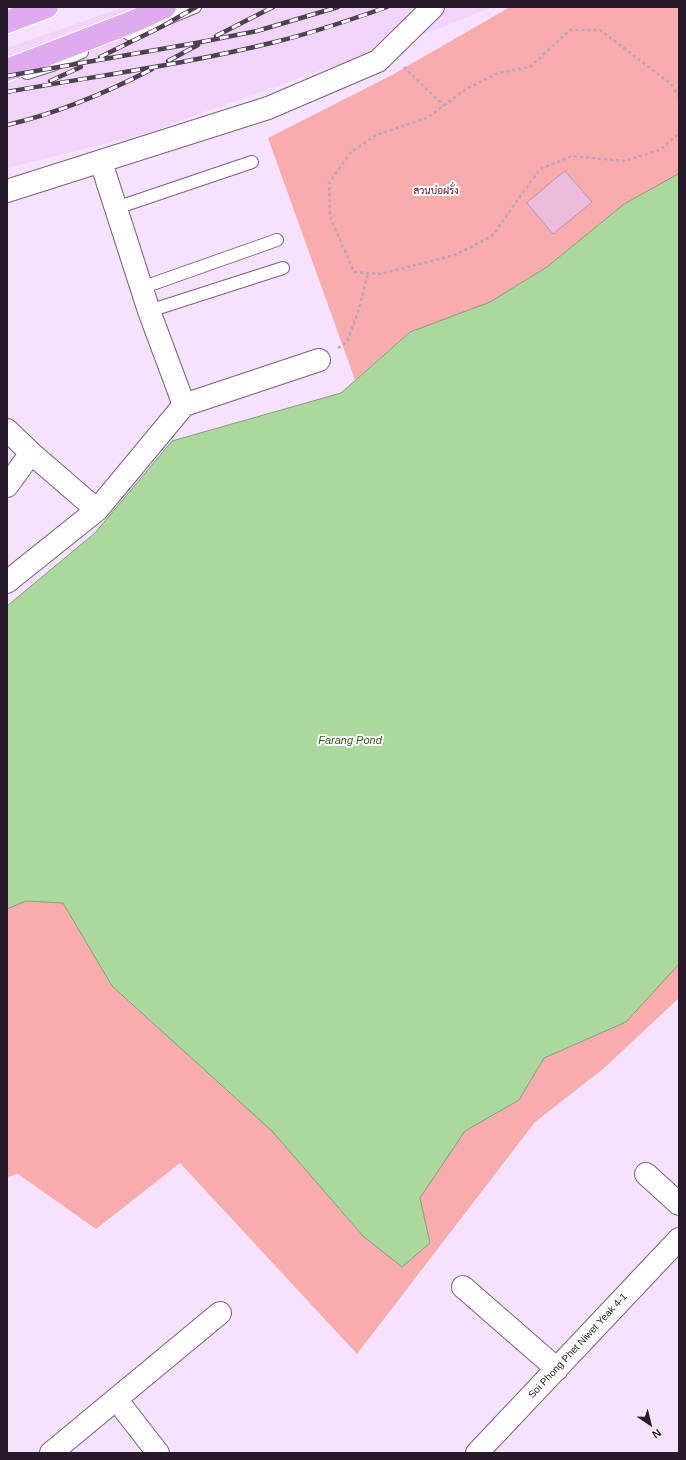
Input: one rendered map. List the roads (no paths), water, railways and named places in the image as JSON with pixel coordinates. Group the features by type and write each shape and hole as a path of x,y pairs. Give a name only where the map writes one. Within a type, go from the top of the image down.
{"highway":[{"path":"7,22 47,7"},
{"path":"7,70 132,22 165,7"}],"street":[{"path":"7,191 268,108 378,61 433,7"},
{"path":"101,162 141,288 184,405"},
{"path":"7,582 97,510 184,405 319,360"},
{"path":"7,430 31,453 97,510"},
{"path":"7,486 31,453"},
{"path":"646,1174 679,1204"},
{"name":"Soi Phong Phet Niwet Yeak 4-1","path":"477,1453 679,1239"},
{"path":"463,1287 557,1368"},
{"path":"52,1453 220,1313"},
{"path":"116,1399 158,1453"}],"lane":[{"path":"7,79 52,65 195,7"},
{"path":"116,208 252,162"},
{"path":"141,288 277,240"},
{"path":"149,311 283,268"}],"water":[{"name":"Farang Pond","path":"679,174 679,964 626,1022 544,1058 519,1100 465,1131 420,1198 430,1243 402,1267 363,1236 272,1131 112,986 63,903 26,901 7,909 7,606 95,533 172,441 341,393 410,332 490,302 547,267 624,204"}],"railway":[{"path":"100,57 161,27 196,7"},
{"path":"216,36 273,7"},
{"path":"7,76 257,31 338,7"},
{"path":"7,92 242,50 303,35 387,7"},
{"path":"168,61 198,45"},
{"path":"50,81 81,67"},
{"path":"7,125 45,115 81,102 152,69"}],"park label":[{"name":"สวนบ่อฝรั่ง","path":"436,191"}]}
